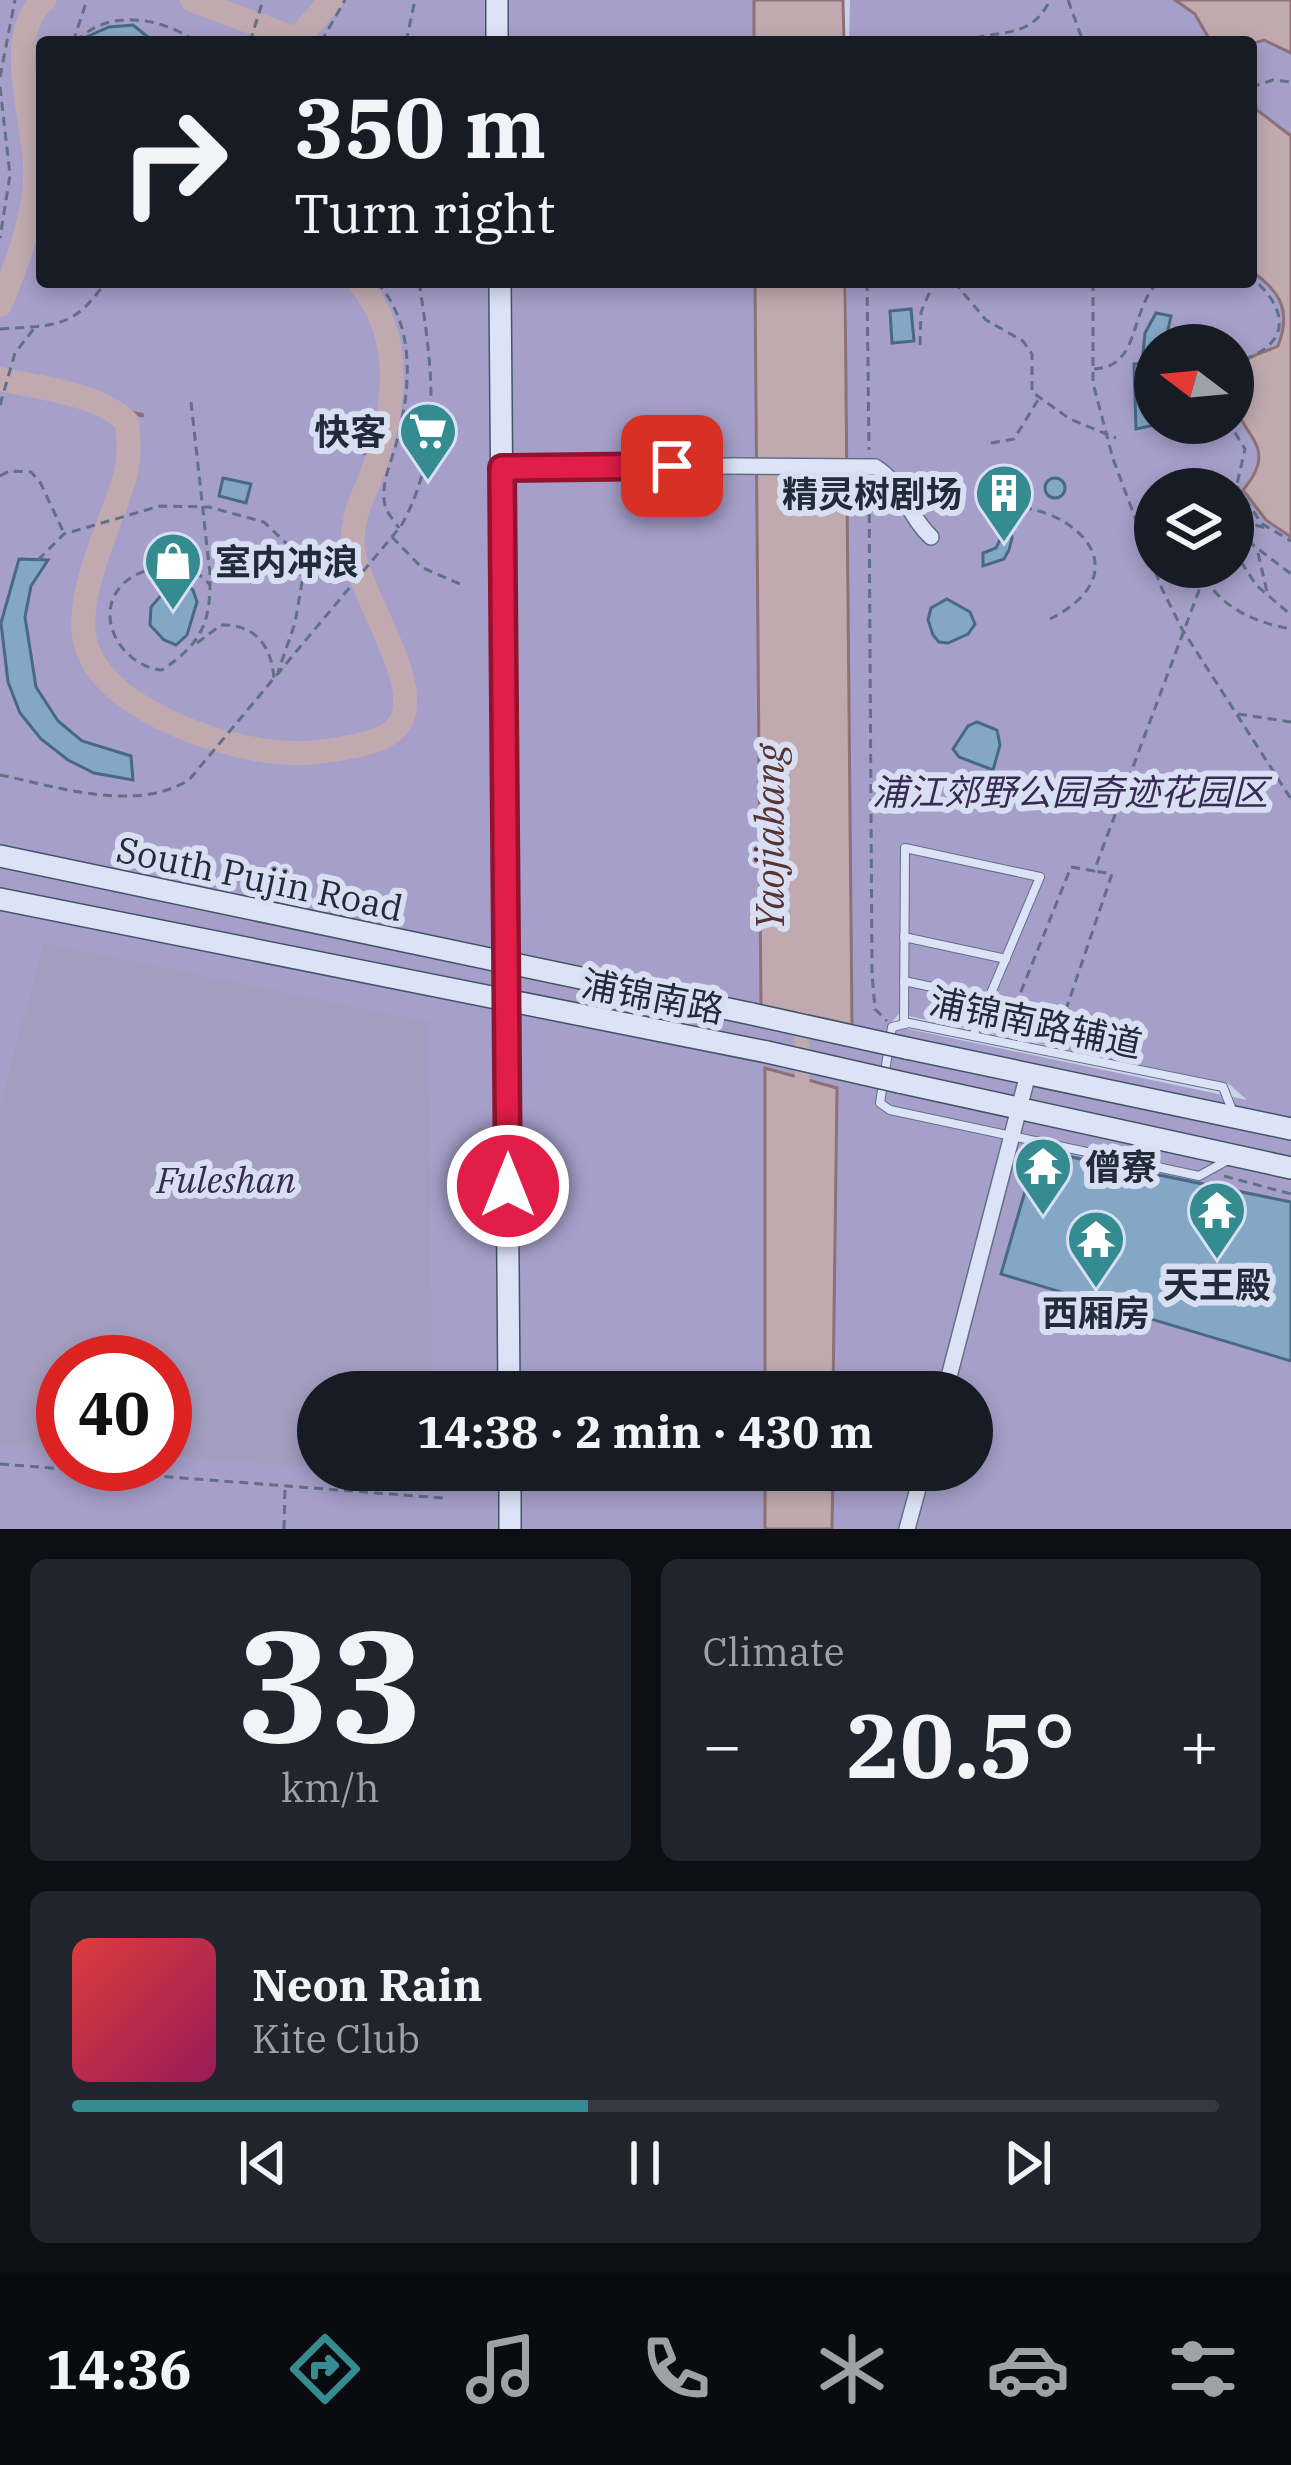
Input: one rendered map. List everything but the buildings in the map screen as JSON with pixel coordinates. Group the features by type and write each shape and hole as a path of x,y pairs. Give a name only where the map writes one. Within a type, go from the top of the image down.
{"main road":[{"path":"497,0 497,36"},
{"path":"500,288 509,1371"},
{"name":"South Pujin Road","path":"0,856 1291,1130"},
{"name":"浦锦南路","path":"0,899 767,1052 1291,1168"},
{"path":"510,1491 510,1529"}],"street":[{"path":"502,468 735,466 872,471 887,475 904,494 919,526 931,537"},
{"path":"950,1371 1028,1074"},
{"path":"907,1529 917,1491"}],"lane":[{"path":"904,1024 904,848 1040,877 973,1036"},
{"path":"904,937 1006,959"},
{"path":"904,981 988,999"},
{"name":"浦锦南路辅道","path":"1234,1118 1223,1088 904,1024 892,1027 880,1103 890,1110 1010,1138 1199,1176 1236,1156"}],"path":[{"path":"0,77 15,0"},
{"path":"325,36 345,0"},
{"path":"407,36 416,0"},
{"path":"991,36 1030,28 1041,19 1050,0"},
{"path":"1068,0 1081,36"},
{"path":"76,36 87,1"},
{"path":"252,36 262,3"},
{"path":"83,36 101,23 124,20 164,26 184,36"},
{"path":"1257,85 1291,82"},
{"path":"0,86 10,175 0,238"},
{"path":"1254,357 1271,346 1282,323 1280,308 1257,283"},
{"path":"0,328 36,326 79,315 100,288"},
{"path":"380,288 400,315 408,370 384,487 385,508 399,529"},
{"path":"0,776 142,796 172,790 189,780 275,680 399,529 418,494 432,405 430,351 419,288"},
{"path":"867,288 868,450"},
{"path":"920,346 921,312 931,288"},
{"path":"959,288 986,320 1023,341 1032,353 1032,392 1070,419 1116,438"},
{"path":"1093,288 1093,369 1106,434 1154,568 1182,629 1291,799"},
{"path":"1093,369 1110,369 1129,352 1137,315 1154,288"},
{"path":"1,402 15,353 36,326"},
{"path":"991,443 1014,439 1039,398"},
{"path":"190,402 210,585 207,616 194,645"},
{"path":"0,476 9,471 31,472 64,534"},
{"path":"872,471 872,974 875,1009 892,1027"},
{"path":"38,560 64,534 173,504 202,506 263,522 290,547 302,582 275,680"},
{"path":"993,506 1028,508 1054,517 1087,543 1096,578 1088,595 1050,620"},
{"path":"1254,513 1268,529"},
{"path":"1254,524 1291,541"},
{"path":"392,537 422,567 462,585"},
{"path":"1254,543 1291,577"},
{"path":"1258,549 1269,598"},
{"path":"210,585 202,574 180,565 134,576 118,589 112,628 116,640 134,662 162,670 221,625 247,628 272,658 275,680"},
{"path":"1254,578 1269,598 1291,615"},
{"path":"1094,871 1199,588"},
{"path":"1213,588 1241,612 1291,629"},
{"path":"1236,714 1291,722"},
{"path":"1003,1036 1072,867 1112,874 1052,1052"},
{"path":"1214,1168 1230,1181 1291,1194"},
{"path":"0,1464 443,1498"},
{"path":"284,1529 285,1484"}],"green space":[{"name":"浦江郊野公园奇迹花园区","path":"0,0 834,0 835,36 36,36 36,288 839,288 845,437 847,288 1257,288 1257,36 849,36 850,0 1291,0 1291,1529 0,1529","holes":["899,1014 1229,1084 1247,1100 889,1025"]},
{"name":"Fuleshan","path":"44,943 428,1022 432,1371 297,1371 297,1465 192,1458 192,1335 36,1335 36,1447 0,1444 0,1105"}],"water":[{"path":"754,0 843,0 844,36 754,36"},
{"path":"1175,0 1291,0 1291,53 1264,40 1257,42 1257,36 1208,36 1195,14"},
{"path":"1257,110 1291,136 1291,537 1266,520 1254,504 1259,460 1254,441 1254,356 1278,346 1284,323 1277,295 1257,276"},
{"path":"755,288 845,288 852,1025 761,1005"},
{"path":"765,1068 837,1088 833,1371 765,1371"},
{"path":"765,1491 833,1491 832,1529 765,1529"}],"waterway":[{"path":"0,305 23,244 33,196 35,159 23,60 31,16 44,0"},
{"path":"192,0 288,36"},
{"path":"300,36 331,0"},
{"path":"0,379 84,398 127,422 127,469 94,564 84,610 88,651 121,693 176,725 267,751 300,753 368,743 397,727 405,704 396,660 353,549 355,518 387,422 392,373 384,326 363,288"},
{"path":"116,410 142,415"},
{"path":"364,453 378,455"},
{"name":"Yaojiabang","path":"802,1017 802,1095"}],"place":[{"name":"快客","path":"428,482"},
{"name":"精灵树剧场","path":"1004,544"},
{"name":"室内冲浪","path":"173,612"},
{"name":"僧寮","path":"1043,1217"},
{"name":"天王殿","path":"1217,1261"},
{"name":"西厢房","path":"1096,1290"}],"route":[{"path":"508,1186 502,468 672,466"}]}
